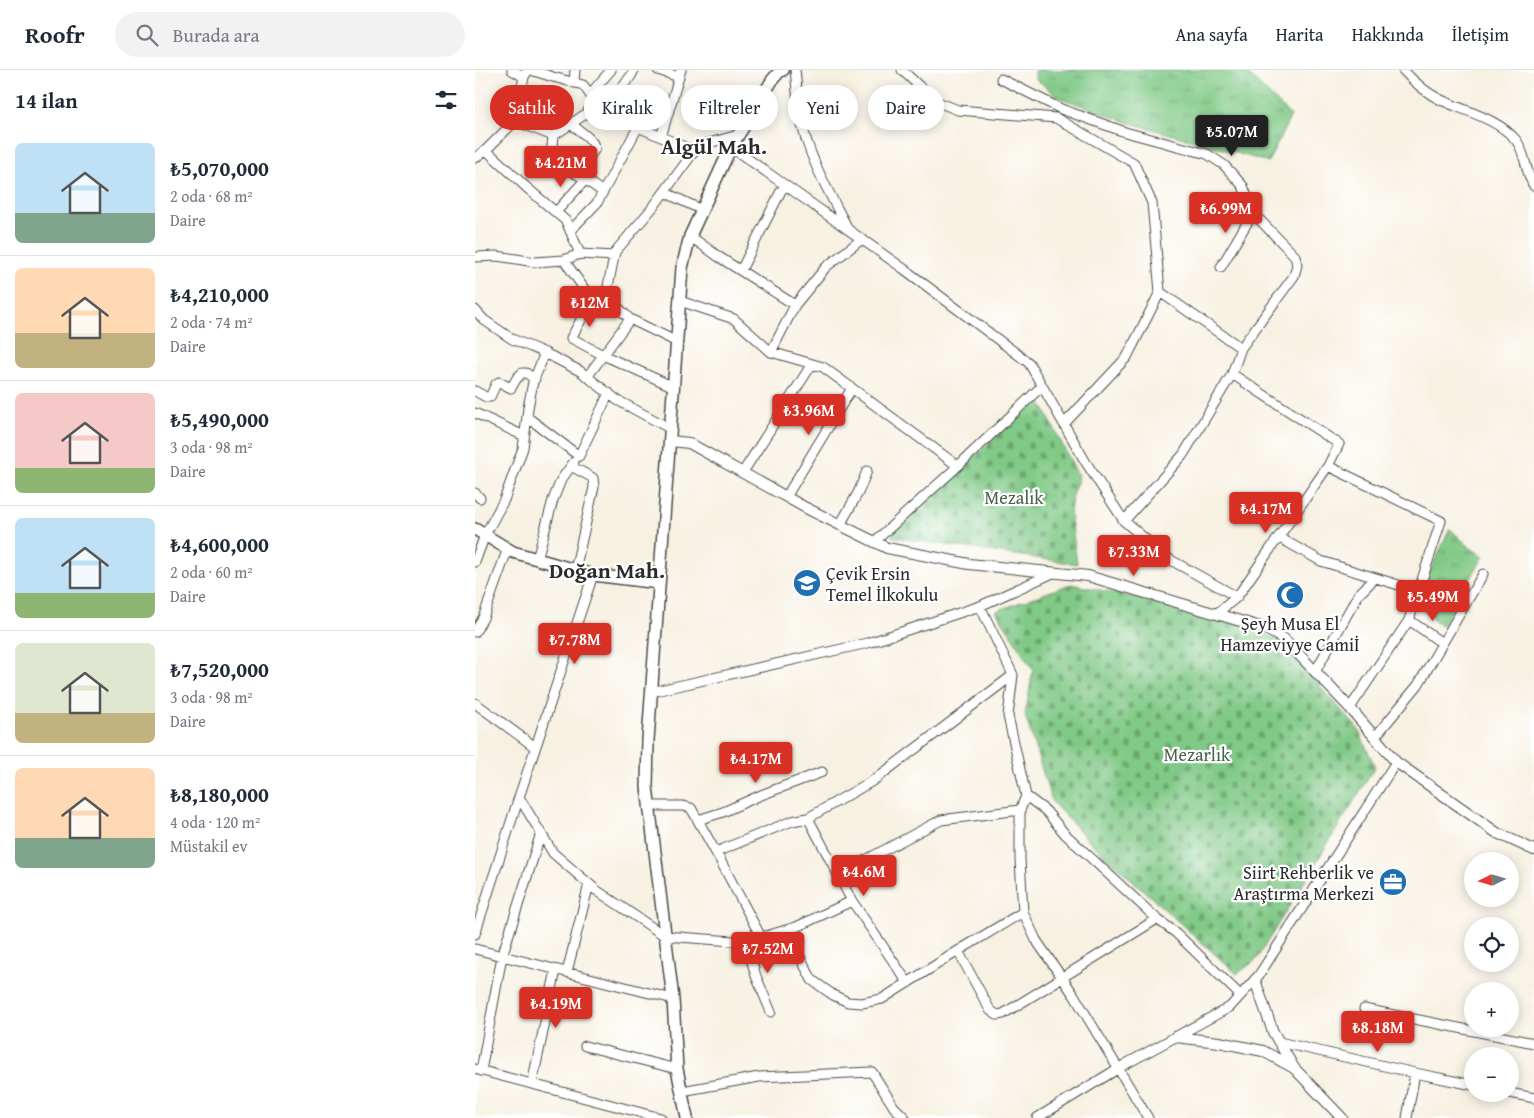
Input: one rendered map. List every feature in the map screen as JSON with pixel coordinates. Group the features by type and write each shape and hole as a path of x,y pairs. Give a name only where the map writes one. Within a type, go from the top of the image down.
{"main road":[{"path":"687,1118 677,1070 673,999 647,787 651,692 682,268 690,236 731,147 773,79 783,70"},
{"path":"480,532 513,552 575,570 593,575 659,583"}],"street":[{"path":"512,70 528,72 584,86"},
{"path":"574,83 575,70"},
{"path":"600,85 611,70"},
{"path":"659,70 680,73 661,137"},
{"path":"795,70 800,115 807,141 820,178 850,231"},
{"path":"902,70 935,101 958,110 1056,118 1134,162 1152,203 1160,292 1127,357 1063,424"},
{"path":"1403,70 1415,83 1437,98 1488,120 1507,132 1517,142 1523,155 1529,179 1534,186"},
{"path":"623,85 631,76 632,71"},
{"path":"525,85 528,72"},
{"path":"1001,79 1070,112 1125,132 1207,154 1224,165 1243,186 1253,213 1295,256 1297,266 1294,276 1241,348 1231,374 1183,455 1124,521"},
{"path":"574,126 593,141 595,146 595,149 576,174"},
{"path":"475,157 486,150 506,130"},
{"path":"538,130 553,136"},
{"path":"553,136 562,130"},
{"path":"570,231 597,203 636,130"},
{"path":"645,130 694,151"},
{"path":"606,296 615,252 665,192 698,146 738,135"},
{"path":"553,136 551,156 603,192"},
{"path":"731,147 904,269 1029,363 1085,462 1124,521 1169,559 1237,597"},
{"path":"486,150 526,188 566,221 580,254"},
{"path":"556,212 585,180"},
{"path":"741,270 784,185"},
{"path":"665,192 702,210"},
{"path":"1221,268 1253,213"},
{"path":"690,236 719,257 795,305"},
{"path":"771,352 795,305 826,267 862,239"},
{"path":"475,257 497,256 535,262 564,260 580,254 615,256"},
{"path":"564,260 592,300"},
{"path":"1160,292 1241,348"},
{"path":"606,296 592,300 571,338 603,355 674,387"},
{"path":"606,296 630,319 677,342"},
{"path":"680,301 734,319 771,352 823,367 958,466"},
{"path":"475,310 484,320 512,340 545,353 580,371 617,400 670,435 689,443 786,497 887,548 969,564 1089,576 1264,628 1284,639 1350,708 1396,762 1497,833 1534,850"},
{"path":"587,377 630,319"},
{"path":"475,562 480,532 504,500 523,448 535,379 545,353"},
{"path":"743,472 812,364"},
{"path":"475,391 490,398 496,384 499,382 511,388 521,374 526,373 535,379"},
{"path":"1216,614 1237,597 1328,466 1339,444 1231,374"},
{"path":"874,542 1042,386"},
{"path":"786,497 852,388"},
{"path":"537,559 553,500 561,480 579,456 609,394"},
{"path":"475,413 524,436"},
{"path":"527,417 579,456"},
{"path":"571,466 593,478 594,487 575,570"},
{"path":"1328,466 1441,521 1409,620 1350,708"},
{"path":"840,525 858,493 867,471"},
{"path":"1279,537 1321,561 1418,591"},
{"path":"475,632 483,618 508,548"},
{"path":"651,692 869,643 979,606 1053,573"},
{"path":"1375,737 1418,685 1483,574"},
{"path":"475,934 593,575"},
{"path":"1315,672 1358,595 1375,578"},
{"path":"979,606 1013,675 1009,716 1026,796 1020,810 1023,912 1036,940 1074,995 1148,1118"},
{"path":"1409,620 1443,643"},
{"path":"716,852 792,821 808,818 874,780 1013,675"},
{"path":"475,703 535,747"},
{"path":"1037,1118 1118,1069 1230,1007 1255,980 1396,762"},
{"path":"699,820 822,772"},
{"path":"1026,796 1046,811 1065,834 1157,919 1176,933 1240,996"},
{"path":"519,797 553,853 589,884 665,936 746,942 796,927 852,901"},
{"path":"649,806 683,806 691,808 761,938"},
{"path":"839,874 941,820 1020,810"},
{"path":"808,818 852,901 908,983"},
{"path":"541,834 503,956 478,1070 661,1118"},
{"path":"567,972 589,884"},
{"path":"786,930 812,980 833,995 848,1002 872,1002 883,999 957,951 1023,912"},
{"path":"957,951 990,1010 997,1015 1003,1014 1157,919"},
{"path":"746,942 759,983 771,1012"},
{"path":"475,949 673,999"},
{"path":"532,1084 557,970"},
{"path":"1255,980 1273,1032 1294,1068 1339,1117"},
{"path":"1364,1009 1534,1042"},
{"path":"1175,1037 1219,1042 1263,1051 1294,1068"},
{"path":"1279,1042 1464,1083"},
{"path":"585,1046 677,1070"},
{"path":"682,1091 759,1077 873,1072 894,1107 905,1118"},
{"path":"1407,1118 1415,1073"},
{"path":"1519,1095 1534,1098"}],"green space":[{"path":"1035,70 1244,70 1291,116 1268,162 1127,122 1058,97 1035,78"},
{"name":"Mezalık","path":"1039,399 1079,477 1073,492 1070,511 1077,564 892,537 893,533 1033,401"},
{"path":"1450,529 1472,549 1484,556 1442,626 1422,610 1420,597 1421,590"},
{"name":"Mezarlık","path":"1071,584 1216,614 1279,640 1358,729 1375,767 1256,960 1237,974 1095,847 1052,802 1025,715 1033,670 996,611"}],"place":[{"name":"Çevik Ersin Temel İlkokulu","path":"807,583"},
{"name":"Şeyh Musa El Hamzeviyye Camiİ","path":"1290,595"},
{"name":"Siirt Rehberlik ve Araştırma Merkezi","path":"1393,882"}],"district":[{"name":"Algül Mah.","path":"714,146"},
{"name":"Doğan Mah.","path":"607,570"}]}
